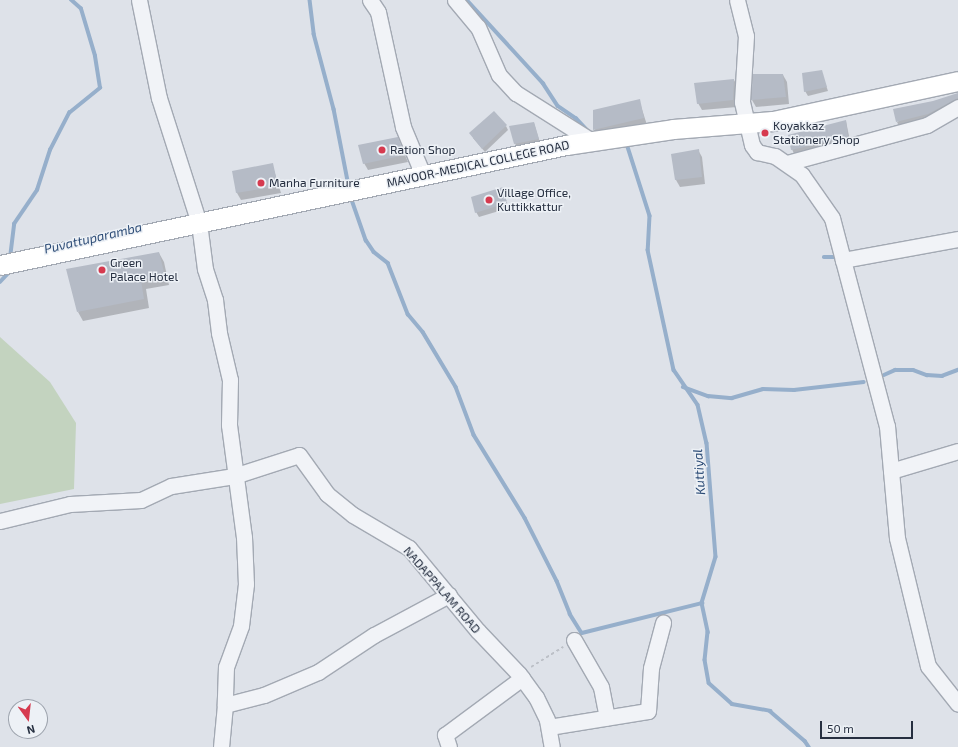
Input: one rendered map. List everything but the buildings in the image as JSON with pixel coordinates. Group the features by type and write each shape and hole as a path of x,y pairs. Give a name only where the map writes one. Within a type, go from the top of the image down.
{"main road":[{"name":"MAVOOR-MEDICAL COLLEGE ROAD","path":"0,265 423,175 592,141 673,129 773,121 958,81"}],"street":[{"path":"139,0 159,98 199,223 205,269 215,300 220,340 230,380 229,426 236,467 234,476 244,537 246,584 241,626 226,667 225,705 221,747"},
{"path":"370,0 378,12 404,127 423,175"},
{"path":"455,0 478,27 499,75 516,93 592,141"},
{"path":"737,0 746,36 742,102 752,145 757,152 775,156 802,175 832,218 886,426 897,538 928,666 958,704"},
{"path":"787,163 927,126 958,107"},
{"path":"843,260 958,239"},
{"path":"891,471 958,451"},
{"name":"NADAPPALAM ROAD","path":"0,521 70,504 142,500 171,486 234,476 299,455 327,494 353,515 409,548 478,631 520,676 536,697 548,727 552,747"},
{"path":"225,705 264,695 318,672 374,635 449,595"},
{"path":"548,727 648,711 651,668 663,622"},
{"path":"574,640 601,687 607,717"},
{"path":"449,747 445,735 520,676"}],"path":[{"path":"520,676 574,640"}],"green space":[{"path":"0,337 50,382 76,423 74,489 0,504"}],"waterway":[{"path":"10,258 14,224 37,190 50,150 69,113 100,88 95,56 81,9 71,0"},
{"name":"Puvattuparamba","path":"310,0 314,34 334,109 348,181"},
{"path":"467,0 543,83 558,106 576,118 587,130"},
{"name":"Kuttiyal","path":"628,147 650,216 648,250 674,370 698,405 707,443 716,557 702,603 708,632 705,660 709,683 732,704 770,711 805,741 809,747"},
{"path":"351,197 366,240 374,252 388,263 408,314 423,332 456,387 474,435 525,518 557,581 570,614 582,633 702,603"},
{"path":"824,257 836,257"},
{"name":"Puvattuparamba","path":"0,282 11,270"},
{"path":"884,375 895,370 913,370 927,375 942,376 958,370"},
{"path":"683,387 708,396 732,398 763,389 794,390 864,382"}],"place":[{"name":"Koyakkaz Stationery Shop","path":"765,133"},
{"name":"Ration Shop","path":"382,150"},
{"name":"Manha Furniture","path":"261,183"},
{"name":"Village Office, Kuttikkattur","path":"489,200"},
{"name":"Green Palace Hotel","path":"102,270"}]}
